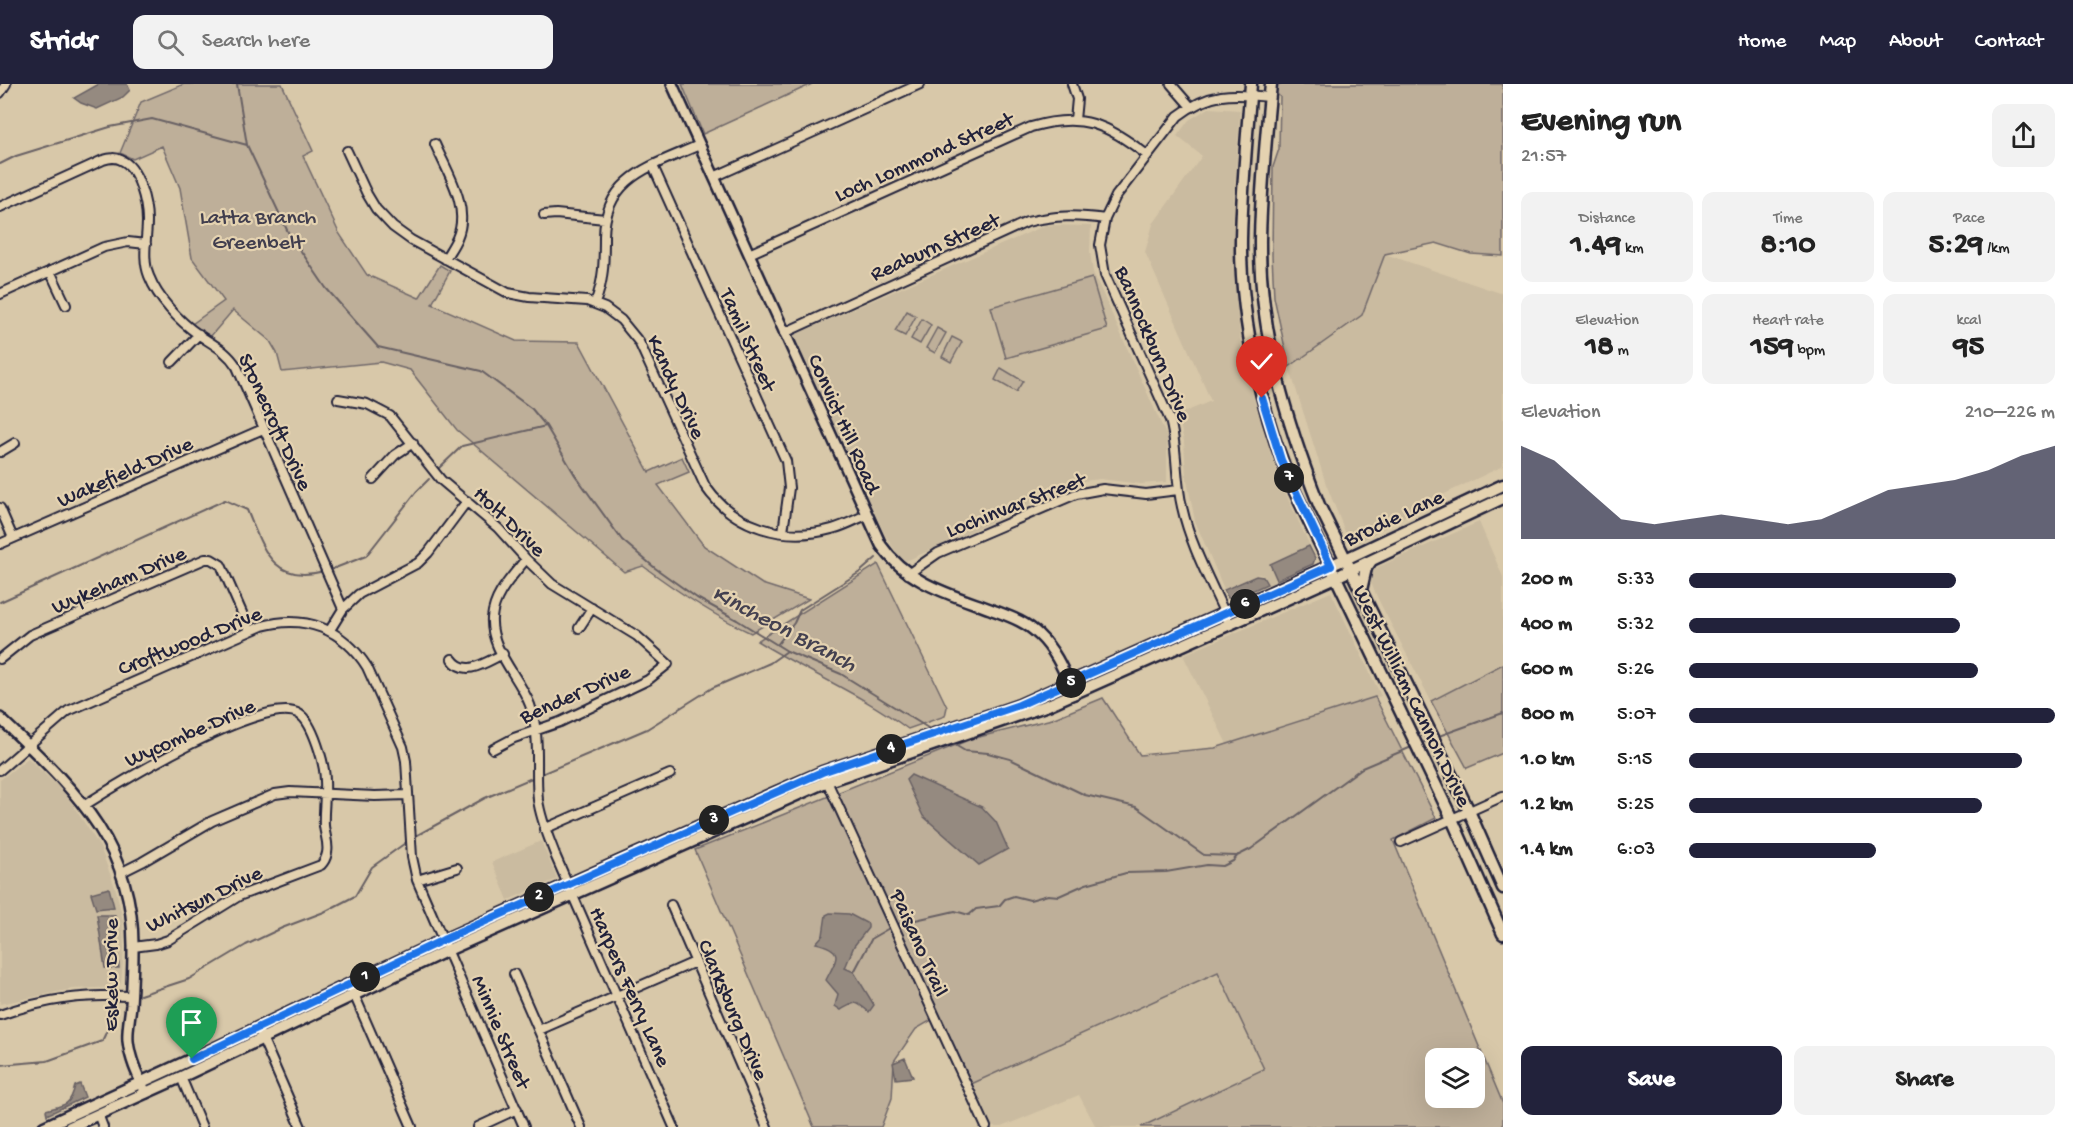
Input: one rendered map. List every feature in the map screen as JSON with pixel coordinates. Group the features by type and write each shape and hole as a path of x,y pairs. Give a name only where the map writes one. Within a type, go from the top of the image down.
{"main road":[{"name":"West William Cannon Drive","path":"1271,84 1260,240 1269,336 1281,394 1319,505 1414,697 1503,888"},
{"name":"West William Cannon Drive","path":"1251,89 1241,240 1243,283 1262,398 1281,460 1452,819 1503,934"},
{"path":"1241,240 1260,240"},
{"path":"1262,398 1281,394"},
{"name":"Brodie Lane","path":"44,1127 144,1088 446,945 825,777 990,720 1072,688 1227,618 1503,485"},
{"name":"Brodie Lane","path":"1227,618 1336,577 1503,498"},
{"path":"1361,590 1364,574 1371,561"},
{"path":"1385,679 1401,670"},
{"name":"Brodie Lane","path":"70,1127 144,1088 181,1077 260,1033"}],"street":[{"path":"0,93 6,84"},
{"name":"Convict Hill Road","path":"672,84 866,514 885,551 908,574 926,585 1012,617 1030,627 1050,646 1072,688"},
{"path":"714,177 920,84"},
{"path":"1072,84 1077,99 1075,120"},
{"path":"1171,84 1191,107"},
{"name":"Bannockburn Drive","path":"1227,618 1189,533 1178,490 1175,440 1170,420 1105,275 1100,245 1105,219 1116,196 1174,120 1191,107 1215,96 1251,89 1270,97"},
{"name":"Loch Lommond Street","path":"748,254 1031,127 1052,120 1075,120 1097,124 1115,132 1147,155"},
{"path":"435,144 461,209 458,238 445,259"},
{"path":"595,303 603,280 604,219 609,204 620,188 632,177 699,145"},
{"name":"Kandy Drive","path":"347,151 367,194 386,219 402,234 508,293 595,303 621,320 639,342 698,472 712,496 726,511 743,522 757,527 783,532 811,533 834,528 866,514"},
{"name":"Stonecroft Drive","path":"0,207 104,159 120,159 129,164 135,173 144,199 147,219 146,265 149,276 180,320 217,345 232,359 343,609"},
{"name":"Tamil Street","path":"652,166 786,461 789,488 783,532"},
{"path":"544,215 604,219"},
{"name":"Reaburn Street","path":"784,333 1027,222 1051,216 1076,215 1105,219"},
{"path":"0,294 113,244 128,242 146,244"},
{"path":"50,271 66,305"},
{"path":"172,362 199,334"},
{"name":"Holt Drive","path":"338,399 367,404 390,416 436,475 498,528 552,584 637,636 668,664"},
{"name":"Wakefield Drive","path":"0,544 263,429"},
{"path":"373,479 395,456 413,443"},
{"path":"0,452 15,444"},
{"name":"Lochinvar Street","path":"908,574 938,553 1076,494 1103,489 1146,494 1178,490"},
{"path":"330,630 343,609 359,594 418,563 467,501"},
{"path":"0,508 13,538"},
{"name":"Wykeham Drive","path":"0,659 30,635 205,559 211,559 221,565 250,631"},
{"name":"Harpers Ferry Lane","path":"526,559 502,590 494,608 493,629 503,654 529,703 535,730 539,806 544,829 674,1127"},
{"path":"579,628 592,609"},
{"name":"Croftwood Drive","path":"0,770 57,720 81,704 268,624 287,621 315,624 330,630 353,647 367,667 403,747 406,761 411,846 417,880 446,945"},
{"path":"452,659 457,666 472,669 503,654"},
{"name":"Bender Drive","path":"493,749 535,730 560,722 648,680 668,664"},
{"name":"Wycombe Drive","path":"85,805 170,753 244,721 285,711 300,714 306,720 322,758 325,770 325,794"},
{"name":"Eskew Drive","path":"0,718 60,776 85,805 106,838 120,873 128,900 133,947 128,1040 132,1060 144,1088"},
{"path":"544,829 669,774"},
{"name":"Paisano Trail","path":"825,777 986,1127"},
{"path":"120,873 212,821 275,794 290,792 408,795"},
{"name":"Whitsun Drive","path":"133,947 168,940 239,896 321,865 327,853 324,825 325,794"},
{"path":"1401,842 1503,796"},
{"path":"417,880 457,868"},
{"name":"Clarksburg Drive","path":"671,905 767,1127"},
{"name":"Minnie Street","path":"446,945 524,1127"},
{"path":"539,1030 695,962"},
{"path":"514,974 581,1127"},
{"path":"352,990 412,1127"},
{"path":"0,1015 64,998 131,996"},
{"path":"260,1033 301,1127"},
{"path":"181,1077 202,1127"},
{"path":"478,1127 517,1109"},
{"path":"98,1114 103,1127"}],"shaded area":[{"path":"99,84 127,84 130,90 123,97 97,109 74,98"},
{"path":"1209,108 1240,110 1233,233 1241,347 1253,396 1273,460 1284,490 1316,559 1314,564 1268,585 1264,576 1259,574 1224,589 1195,521 1186,475 1184,441 1178,415 1211,401 1145,252 1153,224 1202,156 1177,136 1189,120"},
{"path":"1046,225 1091,226 1090,252 1093,272 1167,437 1167,482 1141,484 1100,479 1084,481 906,561 897,553 885,535 794,335"},
{"path":"1385,254 1503,294 1503,466 1434,499 1351,547 1326,484 1289,367 1362,315"},
{"path":"1479,522 1503,577 1503,664 1431,701 1379,601 1371,583 1370,574 1378,567"},
{"path":"1309,546 1315,558 1313,564 1277,580 1270,564"},
{"path":"1256,576 1263,577 1267,584 1232,600 1228,598 1224,590"},
{"path":"1331,592 1381,696 1227,744 1183,655"},
{"path":"28,758 65,793 100,847 116,890 123,921 124,948 121,984 118,987 72,989 0,1004 0,780"},
{"path":"911,775 982,807 996,822 1008,849 979,865 923,816 906,780"},
{"path":"541,841 557,879 508,900 492,862"},
{"path":"109,888 114,907 96,909 91,893"},
{"path":"830,913 849,914 868,924 868,928 854,946 845,968 854,972 874,1005 869,1012 855,1003 841,1010 835,1006 838,994 826,980 835,960 835,952 816,943 823,935 826,915"},
{"path":"97,915 115,915 119,968 105,968"},
{"path":"1219,972 1264,1069 1141,1127 1096,1127 1079,1095 1001,1127 991,1127 971,1083"},
{"path":"905,1058 913,1077 896,1079 893,1063"},
{"path":"80,1084 85,1097 47,1115 46,1110 66,1104 75,1086"}],"green space":[{"name":"Latta Branch Greenbelt","path":"184,84 282,84 313,151 303,156 339,233 367,275 419,298 440,265 450,271 432,304 516,341 579,342 649,472 682,457 689,472 658,485 704,546 762,584 809,599 751,633 723,619 643,566 624,572 457,430 410,370 381,362 282,372 277,353 270,341 233,310 210,337 192,324 224,301 192,258 180,188 162,146 133,159 120,153 141,102"},
{"path":"682,84 812,84 703,134"},
{"path":"1271,84 1503,84 1503,256 1471,254 1436,243 1385,254 1362,315 1289,367 1274,297 1273,167 1279,149 1280,97 1270,87"},
{"path":"1092,278 1107,329 1006,358 991,307"},
{"path":"907,311 916,316 905,336 895,331"},
{"path":"922,319 931,325 920,344 911,339"},
{"path":"937,328 946,333 935,353 926,348"},
{"path":"952,337 962,342 951,362 942,357"},
{"path":"1001,368 1023,381 1016,392 995,380"},
{"path":"878,564 947,707 945,716 908,729 872,705 757,641"},
{"path":"1503,664 1503,753 1467,768 1431,701"},
{"path":"1375,697 1436,818 1393,840 1480,1048 1425,1048 1425,1108 1485,1108 1485,1061 1503,1104 1503,1127 1141,1127 1264,1069 1218,972 967,1086 935,1018 916,1029 894,1061 892,1098 881,1127 814,1127 695,850 971,739 1052,719 1103,698 1140,755 1215,748"}],"waterway":[{"name":"Kincheon Branch","path":"237,84 247,145 288,232 326,288 378,347 481,371 532,409 546,426 575,475 622,540 655,568 697,598 787,651 841,674 933,731"},
{"path":"0,164 16,156 110,127 152,119 247,145"},
{"path":"439,468 462,446 546,426"},
{"path":"330,570 366,556 416,492 429,479"},
{"path":"0,602 225,500 247,510 265,550 281,568 292,573 306,574 324,571"},
{"path":"777,645 794,623 800,610 860,572 876,558"},
{"path":"412,838 485,798 647,729 712,688 770,663 787,651"},
{"name":"Kincheon Branch","path":"1436,737 1503,713"},
{"name":"Kincheon Branch","path":"1420,744 1431,739"},
{"name":"Kincheon Branch","path":"950,742 965,751 988,753 1010,759 1085,795 1136,807 1204,855 1237,856 1251,849 1362,768 1414,746"},
{"path":"140,995 189,979 246,945 324,912 355,896 372,867 408,841"},
{"path":"898,924 955,911 969,915 976,909 999,906 1005,899 1014,896 1030,900 1048,895 1059,896 1086,884 1126,873 1166,872 1207,865 1223,866 1233,861 1238,855"},
{"path":"854,972 872,938 891,927"},
{"path":"0,1065 47,1061 102,1041 115,1014"}],"route":[{"path":"192,1059 443,940 822,772 1019,705 1331,566 1294,492 1281,460 1262,398"}]}
